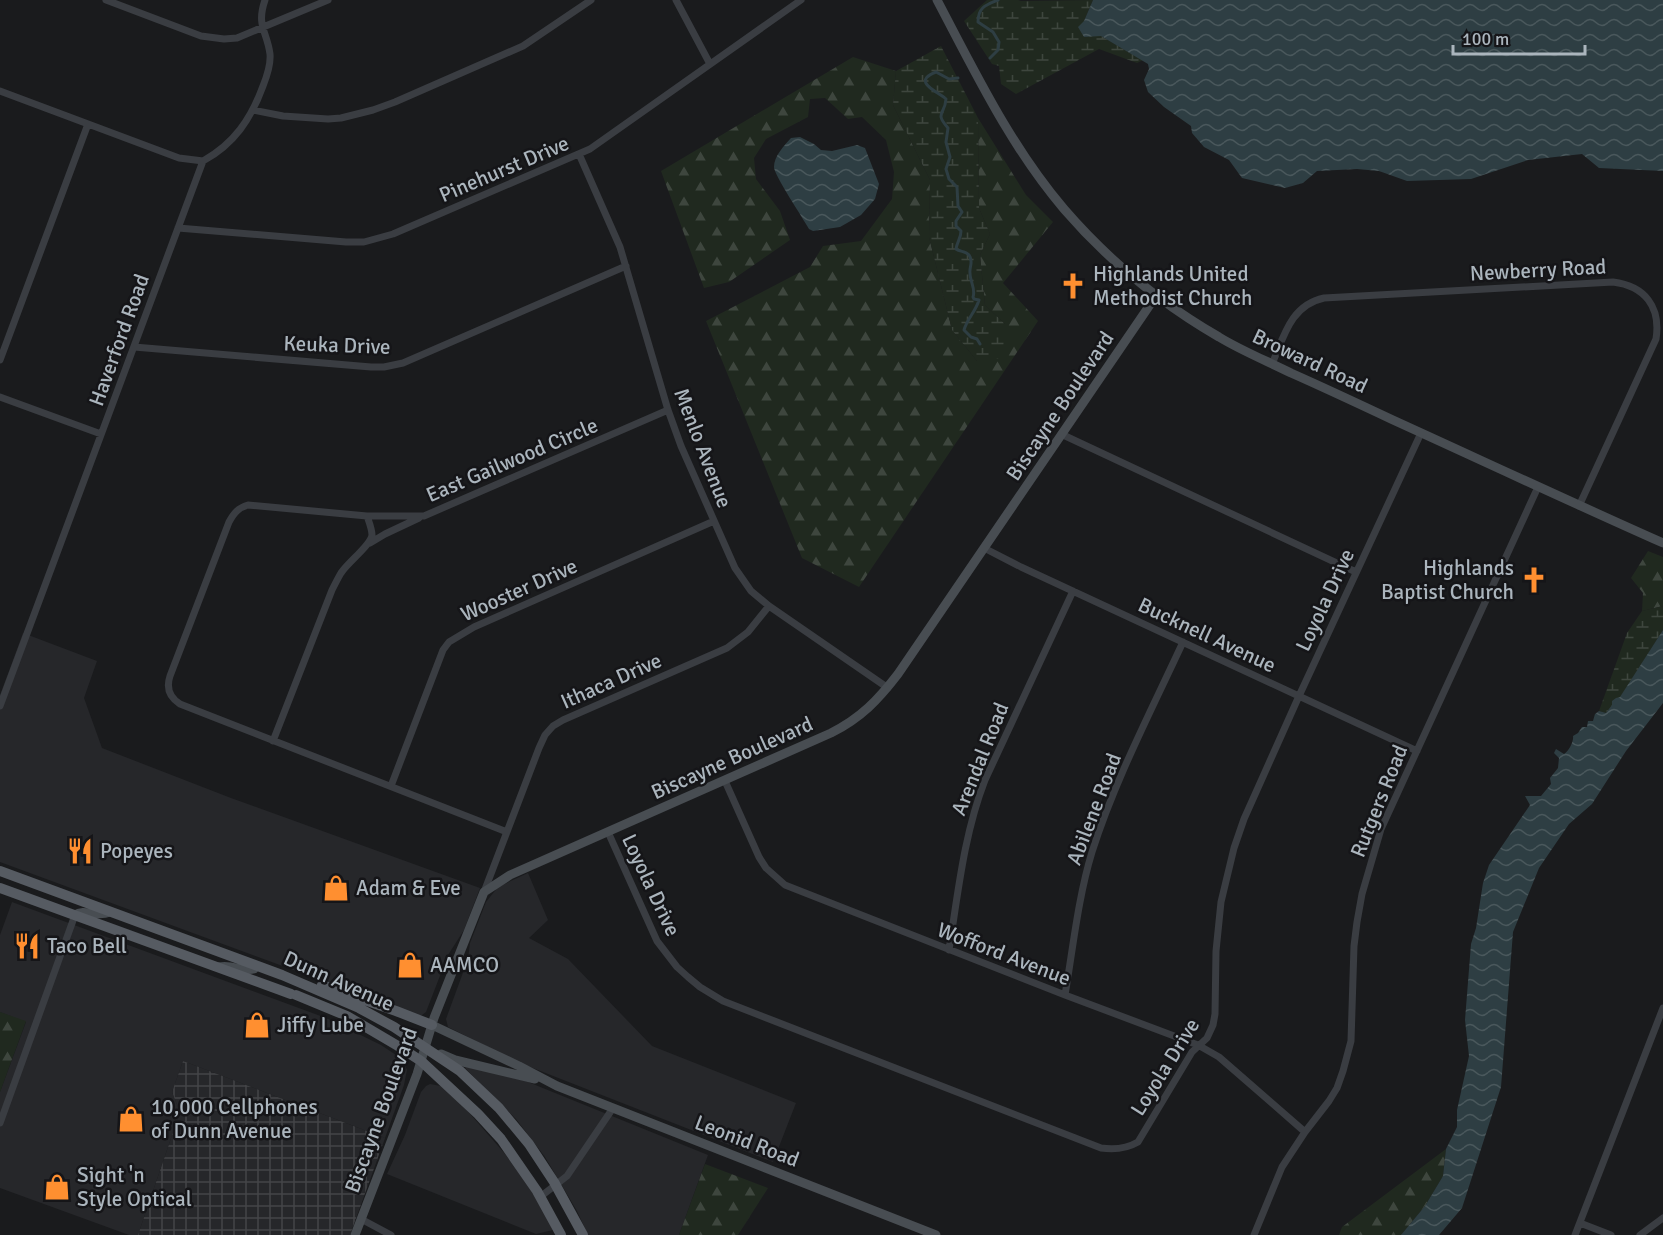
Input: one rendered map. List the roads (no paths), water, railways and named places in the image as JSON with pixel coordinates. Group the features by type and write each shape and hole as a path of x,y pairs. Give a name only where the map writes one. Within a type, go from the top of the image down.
{"main road":[{"name":"Dunn Avenue","path":"0,872 282,975 359,1008 394,1027 460,1071 499,1108 529,1144 556,1185 583,1235"},
{"name":"Dunn Avenue","path":"0,888 293,994 347,1016 398,1046 421,1061 478,1114 501,1140 540,1197 561,1235"},
{"path":"282,975 299,977 432,1025"}],"street":[{"path":"106,0 208,37 224,39 237,38 328,0"},
{"path":"0,91 179,158 203,161 235,137 246,124 268,72 270,54 261,19 265,0"},
{"path":"253,110 283,116 328,119 374,110 523,46 591,0"},
{"path":"676,0 710,64"},
{"name":"Pinehurst Drive","path":"178,228 346,242 371,240 393,234 590,149 801,0"},
{"name":"Broward Road","path":"937,0 1017,146 1045,185 1103,251 1156,296 1220,338 1272,364 1663,543"},
{"path":"0,360 88,124"},
{"name":"Menlo Avenue","path":"579,154 620,247 668,410 735,568 751,591 769,606 888,688"},
{"name":"Haverford Road","path":"0,706 203,161"},
{"name":"Keuka Drive","path":"134,347 371,367 393,366 626,266"},
{"name":"Newberry Road","path":"1272,364 1293,316 1302,307 1318,299 1613,282 1630,286 1645,295 1654,310 1658,329 1656,339 1579,506"},
{"name":"Biscayne Boulevard","path":"355,1235 421,1061 432,1025 484,892 510,875 846,726 870,708 888,688 1156,296"},
{"path":"0,397 101,434"},
{"name":"East Gailwood Circle","path":"273,741 180,704 171,697 168,687 170,676 229,522 236,511 248,505 367,516 424,516 668,410"},
{"name":"Loyola Drive","path":"608,832 657,941 676,967 723,1001 1101,1148 1130,1147 1138,1142 1192,1052 1207,1038 1213,1025 1219,920 1234,848 1254,794 1421,433"},
{"path":"1061,434 1356,572"},
{"name":"Rutgers Road","path":"1254,1235 1279,1173 1288,1157 1321,1114 1337,1088 1348,1055 1353,1017 1354,946 1362,894 1381,829 1538,487"},
{"path":"367,516 372,535 369,543"},
{"path":"424,516 369,543 342,572 332,590 273,741 507,832"},
{"name":"Wooster Drive","path":"391,786 443,650 449,642 474,627 714,521"},
{"name":"Bucknell Avenue","path":"984,548 1417,751"},
{"name":"Arendal Road","path":"949,950 964,855 976,802 1072,591"},
{"name":"Ithaca Drive","path":"484,892 539,748 545,735 553,726 727,648 755,625 769,606"},
{"name":"Abilene Road","path":"1065,996 1080,899 1092,854 1114,792 1183,642"},
{"name":"Wofford Avenue","path":"725,781 759,857 766,868 785,885 1065,996 1198,1045 1219,1057 1305,1132"},
{"path":"0,1123 75,915 82,912 102,915 110,912"},
{"path":"217,967 225,966 246,970 254,969 256,966"},
{"path":"1575,1235 1663,1008"},
{"name":"Leonid Road","path":"432,1025 519,1066 544,1081"},
{"name":"Leonid Road","path":"425,1047 455,1060 544,1081 936,1235"},
{"path":"540,1197 567,1176 613,1108"},
{"path":"1640,1235 1663,1218"},
{"path":"361,1219 388,1234"},
{"path":"1580,1223 1611,1235"}],"water":[{"path":"1093,0 1663,0 1663,171 1599,168 1582,154 1528,160 1471,179 1407,181 1379,171 1357,169 1317,171 1303,183 1285,188 1242,178 1229,160 1204,147 1192,133 1191,126 1164,107 1148,92 1144,80 1149,69 1148,64 1101,36 1084,37 1078,27 1084,21"},
{"path":"800,137 821,150 832,151 857,145 865,148 879,184 875,199 861,215 840,227 813,231 809,229 783,187 774,167 785,144 791,138"},
{"path":"1663,630 1663,703 1626,751 1592,804 1569,824 1539,868 1513,932 1501,1087 1462,1208 1439,1235 1401,1235 1425,1206 1443,1176 1446,1149 1457,1127 1457,1110 1469,1056 1465,1020 1471,944 1476,928 1483,883 1489,865 1530,805 1525,796 1541,796 1551,784 1550,778 1558,768 1559,758 1554,753 1556,749 1564,754 1571,746 1573,736 1582,727 1587,727 1588,721 1593,721 1595,714 1599,711 1606,713 1612,701 1620,697"}],"waterway":[{"path":"990,58 998,50 999,42 993,32 978,22 978,17 984,7 998,0"},
{"path":"958,78 949,79 936,72 926,79 926,83 946,99 941,114 948,128 946,142 950,157 946,169 949,179 957,187 958,206 962,212 956,221 956,226 961,231 956,249 970,257 973,297 979,300 964,330 980,344"}],"place":[{"name":"Highlands United Methodist Church","path":"1073,286"},
{"name":"Highlands Baptist Church","path":"1534,580"},
{"name":"Popeyes","path":"80,851"},
{"name":"Adam & Eve","path":"336,888"},
{"name":"Taco Bell","path":"27,946"},
{"name":"AAMCO","path":"410,965"},
{"name":"Jiffy Lube","path":"257,1025"},
{"name":"10,000 Cellphones of Dunn Avenue","path":"131,1119"},
{"name":"Sight 'n Style Optical","path":"57,1187"}]}
